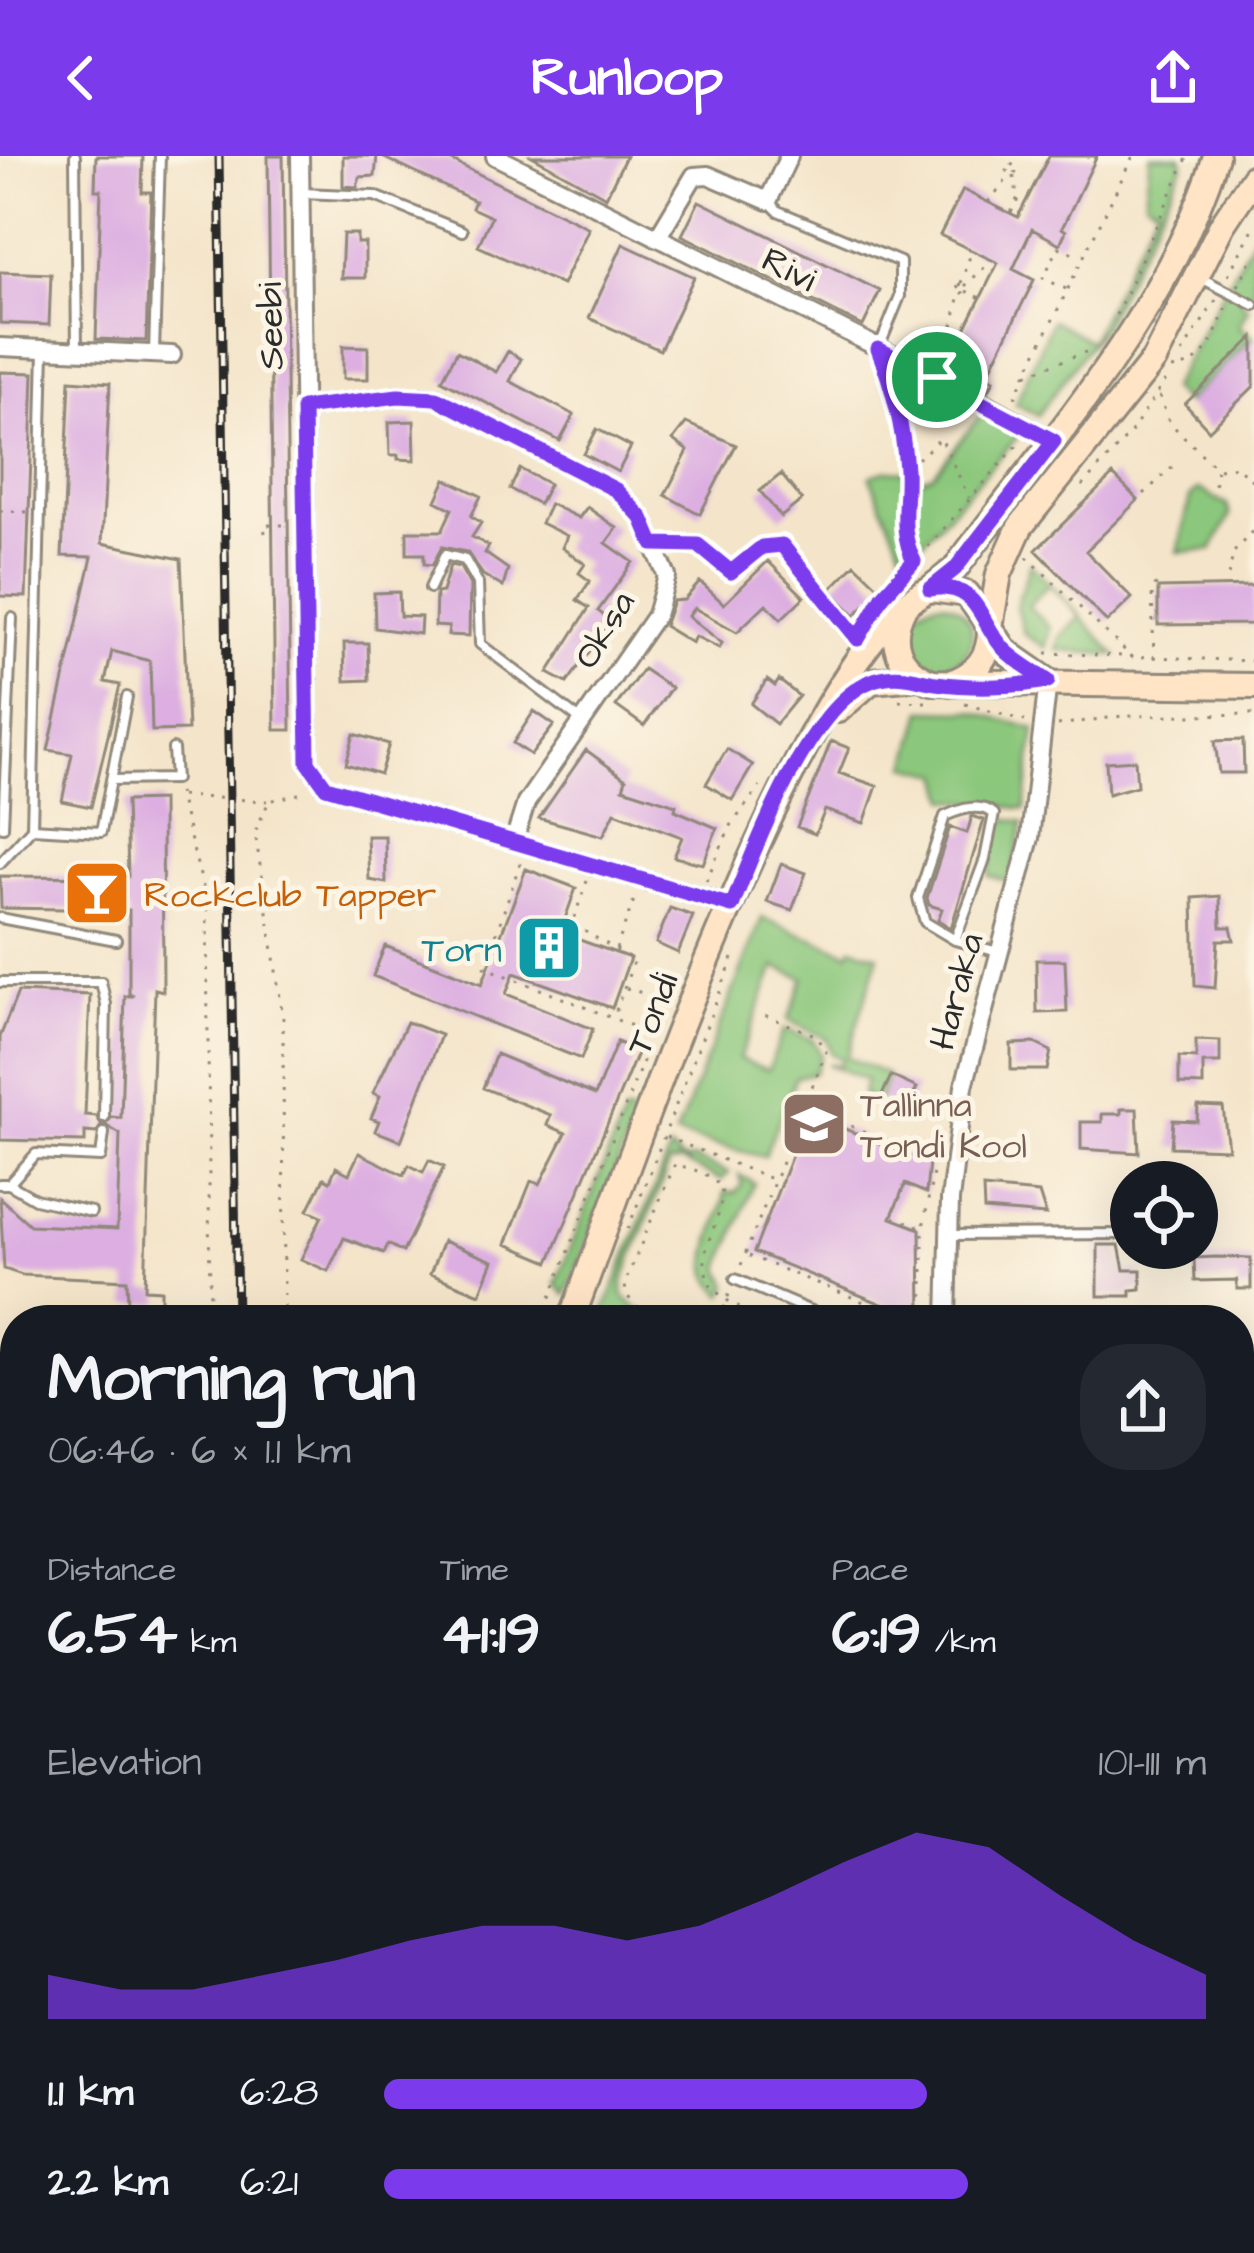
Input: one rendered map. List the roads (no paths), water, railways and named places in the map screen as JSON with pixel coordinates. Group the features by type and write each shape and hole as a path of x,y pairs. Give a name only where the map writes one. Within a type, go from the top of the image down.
{"street":[{"name":"Seebi","path":"300,156 308,762 326,787 518,850"},
{"name":"Rivi","path":"494,156 937,377 1054,441"},
{"path":"657,238 694,176 709,175 768,201 789,156"},
{"path":"949,683 966,677 983,660 999,574 1020,527 1118,412 1154,360 1222,225 1254,175 1219,156 1200,208 1162,283 1089,399 955,569 905,604 894,635 896,649 918,677 949,683 1254,686"},
{"path":"0,347 163,355"},
{"name":"Oksa","path":"303,408 398,396 436,398 616,490 642,518 667,576 656,616 526,803 518,850"},
{"path":"930,589 967,594 1005,651 1048,681"},
{"name":"Tondi","path":"811,737 818,716 870,642 905,604"},
{"name":"Tondi","path":"577,1305 787,777 811,737 854,691 872,681 918,677"},
{"name":"Haraka","path":"948,1305 964,1087 1030,838 1048,681"},
{"path":"518,850 594,862 732,906"}],"lane":[{"path":"75,156 76,351"},
{"path":"160,156 163,355"},
{"path":"300,193 375,196 462,230"},
{"path":"768,201 900,262 901,296 878,349"},
{"path":"1198,276 1254,305"},
{"path":"0,863 32,828 44,350"},
{"path":"653,544 698,545 731,572 762,547 782,545 818,589"},
{"path":"430,588 445,555 465,560 478,583 480,644 583,722"},
{"path":"3,827 6,657 12,618"},
{"path":"32,828 101,832 127,697"},
{"path":"111,780 175,778 173,748"},
{"path":"956,940 985,859 994,814 988,809 971,807 945,816 918,898 925,922 956,940 999,952"},
{"path":"0,850 11,850"},
{"path":"0,918 116,940"},
{"path":"0,982 101,982 106,1004 104,1117"},
{"path":"91,1212 35,1199 4,1184 36,1154 101,1157 104,1133"},
{"path":"950,1235 1110,1234"},
{"path":"735,1280 796,1305"}],"railway":[{"path":"219,156 237,1305"}],"place":[{"name":"Rockclub Tapper","path":"97,893"},
{"name":"Torn","path":"549,948"},
{"name":"Tallinna Tondi Kool","path":"814,1124"}]}
